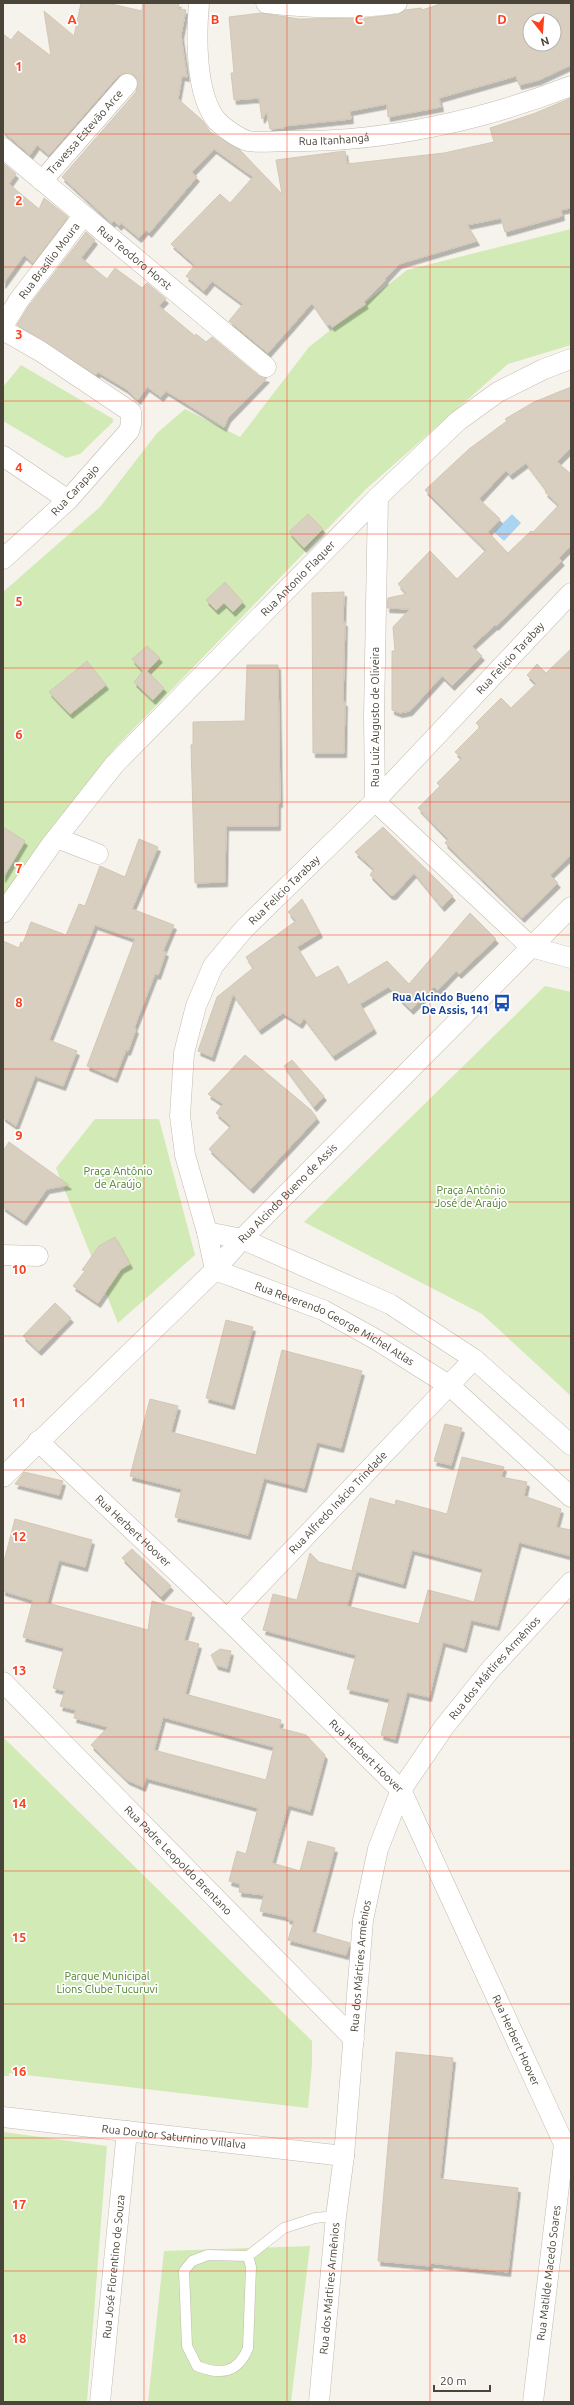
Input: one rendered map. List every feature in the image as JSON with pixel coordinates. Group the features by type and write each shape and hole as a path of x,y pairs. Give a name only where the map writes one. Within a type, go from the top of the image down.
{"street":[{"name":"Rua Itanhangá","path":"199,3 197,31 202,83 209,104 217,120 233,133 248,141 322,142 444,125 538,99 571,86"},
{"path":"266,3 303,7 363,8 397,3"},
{"name":"Travessa Estevão Arce","path":"42,181 127,84"},
{"name":"Rua Teodoro Horst","path":"3,148 266,368"},
{"name":"Rua Brasílio Moura","path":"3,326 19,300 83,216"},
{"name":"Rua Carapajo","path":"3,330 40,351 131,412 131,424 129,431 68,500 3,560"},
{"name":"Rua Antonio Flaquer","path":"3,913 57,838 114,765 378,497 458,421 481,404 498,392 544,369 571,359"},
{"path":"3,456 68,500"},
{"name":"Rua Luiz Augusto de Oliveira","path":"378,497 374,716 375,801 531,947 571,958"},
{"name":"Rua Felicio Tarabay","path":"215,1270 207,1232 185,1155 180,1116 184,1053 196,1006 213,966 244,929 375,801 571,593"},
{"path":"57,838 98,854"},
{"name":"Rua Alcindo Bueno de Assis","path":"3,1477 38,1441 215,1270 242,1239 571,908"},
{"path":"207,1232 242,1239 390,1304 474,1359 571,1444"},
{"path":"3,1255 38,1256"},
{"name":"Rua Reverendo George Michel Atlas","path":"215,1270 323,1310 377,1340 450,1386 571,1497"},
{"path":"450,1386 474,1359"},
{"name":"Rua Alfredo Inácio Trindade","path":"227,1619 450,1386"},
{"name":"Rua Herbert Hoover","path":"38,1441 227,1619 401,1790 567,2151"},
{"name":"Rua dos Mártires Armênios","path":"319,2402 336,2216 344,2156 363,1920 370,1882 386,1825 401,1790 444,1728 490,1670 568,1587"},
{"name":"Rua Padre Leopoldo Brentano","path":"3,1682 354,2039"},
{"name":"Rua Doutor Saturnino Villalva","path":"3,2117 344,2156"},
{"name":"Rua José Florentino de Souza","path":"100,2402 127,2131"},
{"name":"Rua Matilde Macedo Soares","path":"533,2402 567,2151"}],"lane":[{"path":"248,2256 251,2267 248,2348 245,2358 230,2370 213,2372 197,2366 187,2346 184,2271 192,2261 208,2255 248,2256 284,2228 315,2218 336,2216"}],"green space":[{"path":"571,229 571,345 508,364 366,489 115,748 3,897 3,592 100,507 157,433 185,409 240,437 309,347 407,270"},
{"path":"21,365 113,419 113,422 80,454 66,458 3,421 3,387"},
{"name":"Praça Antônio José de Araújo","path":"545,986 571,992 571,1396 482,1314 304,1222"},
{"name":"Praça Antônio de Araújo","path":"95,1119 159,1119 195,1255 118,1323 56,1168"},
{"name":"Parque Municipal Lions Clube Tucuruvi","path":"3,1737 312,2041 312,2064 308,2108 9,2073 9,2076 3,2076"},
{"path":"3,2132 107,2146 87,2402 3,2402"},
{"path":"310,2246 291,2402 148,2402 164,2251"}],"water":[{"path":"512,514 521,523 504,541 494,532"}],"building":[{"path":"81,3 107,3 142,11 143,3 179,3 178,9 186,10 181,35 187,77 182,76 178,99 203,121 210,132 240,150 282,194 276,160 345,151 347,164 444,153 494,142 490,128 533,114 571,98 571,208 561,210 562,216 505,232 501,218 467,225 477,241 399,264 385,279 386,280 364,302 366,304 332,327 330,324 328,326 312,303 268,353 229,321 243,304 212,281 204,291 186,276 195,265 171,244 220,194 230,203 253,177 214,149 192,172 197,177 149,233 146,230 139,238 121,223 119,226 114,221 112,223 62,177 136,92 138,81 134,75 124,73 118,76 49,155 37,145 30,155 3,131 3,34 11,40 18,31 51,56 44,11 74,36"},
{"path":"443,3 571,3 571,65 539,80 519,85 516,76 439,98 441,107 388,117 387,104 350,111 351,119 284,126 284,128 270,129 267,112 262,119 259,98 234,100 231,73 234,73 229,17 261,13 299,19 365,18 399,14 405,10 421,8 422,10"},
{"path":"4,164 16,174 9,184 39,209 44,198 68,217 33,263 24,255 3,284"},
{"path":"86,232 95,240 81,258 107,279 115,268 142,288 147,283 166,299 159,306 195,336 196,334 206,342 212,337 259,376 267,378 228,418 224,427 166,391 161,397 147,387 138,400 126,389 98,372 96,375 17,325 28,307"},
{"path":"571,387 571,448 557,462 571,474 571,546 559,558 562,561 496,626 495,625 472,646 482,656 452,686 442,676 410,711 400,713 392,710 392,651 395,651 393,627 410,609 387,608 388,598 407,594 398,584 430,551 457,579 486,550 425,490 469,449 507,421 505,419 534,402","holes":["526,463 547,491 545,492 559,505 533,532 531,531 508,553 488,532 500,519 479,499 506,470 510,475"]},
{"path":"308,514 323,529 304,548 289,532"},
{"path":"225,582 243,602 233,612 224,603 216,610 206,600"},
{"path":"344,592 344,753 313,753 312,593"},
{"path":"147,646 160,658 147,671 164,688 153,700 134,682 143,671 132,659"},
{"path":"571,649 571,855 550,875 558,883 522,918 445,843 448,839 418,808 440,786 437,783 462,758 455,752 480,727 476,723 501,698 511,708 536,684 527,675 537,664 546,673"},
{"path":"87,661 106,685 70,714 49,692"},
{"path":"247,665 278,665 280,803 278,803 278,826 226,826 225,882 195,883 191,745 193,744 193,722 245,721"},
{"path":"3,827 25,841 3,878"},
{"path":"383,827 453,896 442,907 414,873 394,895 390,895 370,875 374,869 355,852"},
{"path":"139,839 158,847 132,909 174,925 163,951 166,952 158,975 155,974 134,1028 136,1029 128,1051 126,1050 115,1078 87,1066 135,939 95,925 49,1040 77,1051 63,1086 35,1076 16,1126 3,1117 3,941 19,948 21,942 23,943 31,922 66,935 79,904 85,906 100,866 125,877"},
{"path":"302,899 320,933 297,947 316,978 338,966 348,985 387,961 409,984 470,913 496,939 459,974 456,971 438,990 434,987 411,1010 388,987 360,1004 374,1029 333,1056 304,1018 300,1024 283,1013 259,1030 233,994 212,1057 198,1051 217,997 253,968 246,957 296,921 288,912"},
{"path":"245,1055 311,1110 317,1118 251,1189 209,1149 231,1126 216,1113 223,1104 208,1094"},
{"path":"292,1060 324,1096 314,1107 284,1066"},
{"path":"9,1142 69,1185 47,1189 24,1221 3,1207 3,1151"},
{"path":"115,1237 130,1264 121,1269 98,1303 73,1286 85,1271 82,1270 99,1246"},
{"path":"55,1303 71,1318 39,1351 23,1336"},
{"path":"226,1320 253,1327 232,1405 206,1398"},
{"path":"282,1350 362,1371 341,1448 317,1442 304,1488 264,1478 248,1535 175,1517 182,1489 130,1476 150,1399 178,1406 171,1432 256,1455"},
{"path":"445,1424 462,1428 451,1465 434,1461"},
{"path":"462,1457 504,1467 501,1477 527,1482 524,1496 561,1509 556,1527 571,1530 571,1556 519,1542 497,1626 471,1620 464,1648 443,1642 429,1697 407,1692 395,1739 381,1735 390,1699 347,1689 356,1655 263,1630 273,1594 297,1600 310,1553 319,1562 356,1572 347,1606 419,1624 428,1590 474,1602 483,1569 412,1550 403,1584 352,1570 370,1498 395,1505 396,1500 447,1514"},
{"path":"24,1472 63,1481 59,1495 15,1484"},
{"path":"15,1519 92,1540 85,1567 59,1560 47,1603 148,1630 152,1601 192,1613 184,1640 199,1644 185,1694 281,1720 279,1728 306,1735 325,1755 310,1811 288,1805 272,1863 300,1871 308,1841 335,1848 312,1932 350,1943 346,1955 288,1940 294,1921 287,1919 288,1917 260,1911 264,1895 239,1892 240,1884 229,1881 237,1851 246,1854 258,1808 146,1778 143,1787 127,1780 91,1745 108,1727 74,1718 76,1710 60,1706 65,1691 53,1688 64,1648 23,1637 33,1600 3,1591 3,1565","holes":["163,1717 274,1747 266,1780 154,1750"]},
{"path":"132,1549 171,1586 161,1597 122,1558"},
{"path":"220,1649 231,1651 227,1668 216,1665 211,1655"},
{"path":"396,2052 453,2058 440,2179 518,2188 508,2272 430,2263 430,2266 378,2261"}],"place":[{"name":"Rua Alcindo Bueno De Assis, 141","path":"502,1003"}]}
